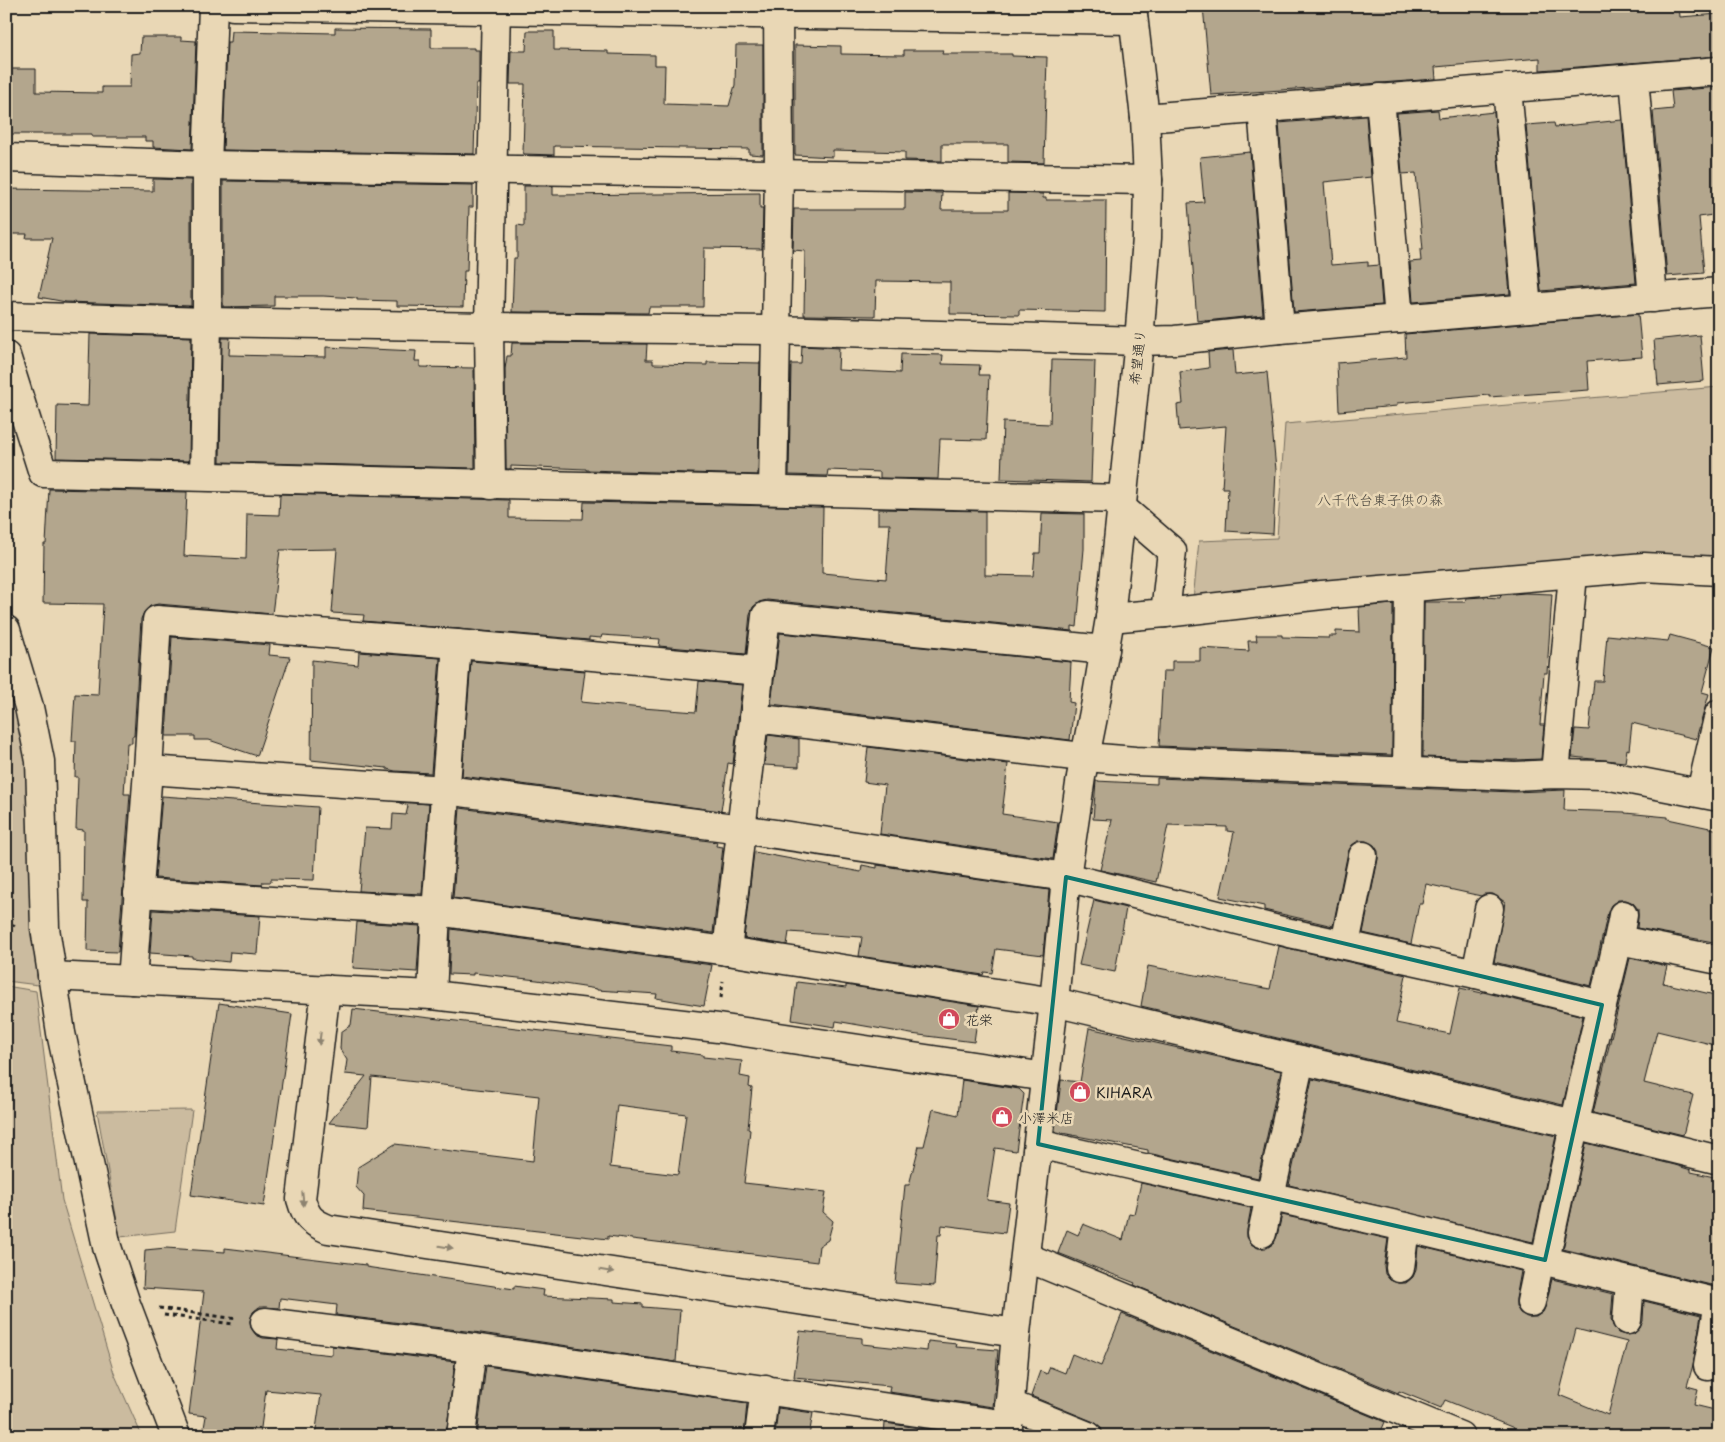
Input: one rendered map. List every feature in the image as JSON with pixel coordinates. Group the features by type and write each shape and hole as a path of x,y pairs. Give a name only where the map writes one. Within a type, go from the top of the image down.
{"street":[{"path":"204,476 208,165 213,6"},
{"path":"233,6 1132,13"},
{"path":"491,484 489,327 496,8"},
{"path":"774,490 775,330 779,173 778,10"},
{"name":"希望通り","path":"1008,1422 1066,877 1110,618 1139,340 1147,238 1148,180 1145,118 1132,13"},
{"path":"1145,118 1719,71"},
{"path":"1634,78 1653,298"},
{"path":"1507,88 1527,308"},
{"path":"1380,98 1399,319"},
{"path":"1262,108 1280,328"},
{"path":"6,158 208,165 1148,180"},
{"path":"6,316 207,322 775,330 1175,340 1280,328 1719,292"},
{"path":"6,356 43,473 774,490 1122,503 1172,551 1164,613"},
{"path":"1110,618 1322,595 1644,567 1719,571"},
{"path":"1555,774 1573,574"},
{"path":"1407,771 1409,588"},
{"path":"727,951 766,616 1105,650"},
{"path":"132,980 157,620 760,671"},
{"path":"6,630 29,707 40,761 45,928 61,1033 107,1247 126,1304 176,1436"},
{"path":"432,994 436,911 457,644"},
{"path":"754,718 1085,758 1514,776 1555,774 1606,775 1710,795 1719,714"},
{"path":"148,770 446,790 741,829 1066,877 1290,933 1476,974 1602,1005"},
{"path":"1345,944 1363,856"},
{"path":"138,893 436,911 727,951 1054,1002 1574,1124 1719,1160"},
{"path":"1476,974 1489,909"},
{"path":"1531,1302 1621,927 1719,960"},
{"path":"52,976 432,994 718,1028 1046,1077"},
{"path":"326,989 301,1199 305,1212 314,1223 328,1229 1016,1333"},
{"path":"1262,1233 1300,1060"},
{"path":"1038,1144 1406,1227 1719,1303 1708,1366"},
{"path":"1400,1268 1406,1227"},
{"path":"1026,1257 1460,1436"},
{"path":"1627,1320 1630,1282"},
{"path":"265,1322 472,1348 1008,1422 1088,1436"},
{"path":"461,1436 472,1348"},
{"path":"759,1436 765,1389"}],"path":[{"path":"718,1028 727,951"},
{"path":"234,1324 156,1314 155,1307 265,1322"}],"highlighted area":[{"path":"1066,877 1602,1005 1545,1260 1038,1144"}],"green space":[{"name":"八千代台東子供の森","path":"1719,387 1719,561 1193,600 1199,541 1277,538 1285,424"},
{"path":"6,663 20,705 31,792 38,985 6,981"},
{"path":"6,986 36,991 62,1200 114,1373 142,1436 6,1436"},
{"path":"192,1110 175,1231 120,1237 97,1111"}],"building":[{"path":"1203,6 1389,6 1390,10 1464,6 1679,6 1680,17 1719,14 1719,56 1540,70 1540,58 1435,67 1436,79 1211,95"},
{"path":"335,28 431,29 431,48 474,48 474,50 479,50 479,84 476,84 474,154 223,150 227,42 230,42 231,31 335,33"},
{"path":"527,31 554,31 554,50 608,51 608,54 655,55 655,65 665,65 664,104 729,106 735,85 736,45 763,45 763,155 749,154 749,149 554,146 554,155 524,154 525,84 510,84 511,51 526,51"},
{"path":"141,37 181,37 181,40 196,41 192,149 153,147 153,141 145,141 145,137 92,137 92,134 6,134 6,69 36,69 36,92 102,93 102,87 130,87 131,54 140,53"},
{"path":"795,45 841,46 841,54 904,55 904,50 943,50 942,54 1012,54 1012,56 1047,57 1044,163 1008,162 1008,144 942,144 942,161 905,160 905,152 833,150 833,157 795,155"},
{"path":"1719,87 1719,214 1699,217 1704,273 1667,276 1653,111 1673,109 1671,91"},
{"path":"1438,110 1439,118 1494,112 1510,294 1413,302 1410,262 1421,261 1420,250 1423,250 1416,173 1402,174 1397,113"},
{"path":"1366,116 1371,177 1324,182 1331,265 1368,262 1368,266 1379,265 1382,305 1294,312 1279,123"},
{"path":"1622,120 1636,283 1541,291 1526,125 1554,123 1555,127"},
{"path":"1250,152 1263,315 1197,321 1188,203 1204,202 1200,157"},
{"path":"153,179 191,180 191,306 66,302 39,297 52,238 26,238 27,234 6,234 6,189 153,191"},
{"path":"223,181 473,185 473,207 469,207 467,271 464,271 463,307 397,306 397,301 357,300 357,298 323,296 274,296 274,306 223,307"},
{"path":"524,186 553,186 553,195 760,193 760,208 763,208 762,249 704,248 703,307 649,307 648,313 512,312 514,258 517,258 517,225 524,226"},
{"path":"905,192 942,193 941,210 1008,210 1008,193 1043,194 1043,198 1046,198 1046,200 1106,200 1105,312 1019,310 1019,315 950,314 950,282 876,281 875,316 804,315 805,251 793,250 794,209 905,209"},
{"path":"1638,314 1642,357 1587,361 1589,390 1489,397 1489,395 1397,403 1397,406 1339,411 1337,363 1406,357 1405,334"},
{"path":"90,334 191,337 189,461 56,458 57,405 88,406"},
{"path":"1700,335 1704,381 1658,385 1654,340"},
{"path":"222,338 230,338 229,355 326,357 326,347 416,351 415,361 420,361 420,367 474,368 475,468 220,462"},
{"path":"512,343 647,344 646,360 653,360 653,364 707,365 707,362 760,363 758,475 511,466 511,469 506,469 505,369 507,356 511,356"},
{"path":"802,346 839,348 838,370 900,373 901,354 943,355 942,364 980,365 979,375 989,375 986,440 940,439 938,479 880,478 880,472 828,470 827,476 789,475 791,364 801,364"},
{"path":"1233,350 1235,375 1267,372 1276,470 1273,534 1226,531 1228,488 1222,488 1226,426 1179,430 1177,405 1183,404 1180,372 1209,368 1208,352"},
{"path":"1052,360 1095,361 1091,482 1001,479 1003,422 1050,424"},
{"path":"49,489 187,492 184,556 246,559 247,514 279,515 280,494 509,500 509,518 583,519 584,502 823,507 822,573 886,579 890,524 878,524 878,509 985,511 985,575 1033,576 1035,553 1040,553 1042,513 1084,514 1084,549 1077,627 1072,626 1072,631 767,600 759,602 753,607 750,614 746,654 659,646 660,639 602,635 601,638 589,637 589,640 363,621 364,615 332,613 337,549 280,550 272,614 158,604 150,606 144,612 141,619 134,736 132,736 132,743 127,743 124,794 130,794 118,952 87,951 88,902 83,902 84,830 76,829 78,777 75,777 76,741 72,741 75,694 98,695 103,604 43,603 44,544 46,544"},
{"path":"1525,593 1552,594 1547,673 1544,673 1540,725 1544,725 1541,759 1423,757 1424,602 1465,602 1466,598 1500,598 1501,595"},
{"path":"1393,604 1392,755 1159,746 1163,671 1172,671 1172,661 1200,661 1200,648 1249,651 1248,641 1257,641 1256,635 1329,638 1329,636 1336,636 1336,631 1360,632 1359,607"},
{"path":"780,633 1071,662 1069,702 1074,703 1070,740 771,704"},
{"path":"1607,635 1668,641 1670,635 1714,647 1702,692 1709,694 1696,739 1632,723 1629,750 1627,749 1625,762 1572,757 1575,729 1589,730 1594,681 1603,681"},
{"path":"172,637 270,645 269,655 290,657 257,756 209,740 195,740 195,736 166,736"},
{"path":"359,652 440,658 431,773 395,771 387,768 311,760 312,660 358,665"},
{"path":"471,661 585,671 581,702 642,708 696,712 699,681 742,685 733,764 728,763 721,811 462,776"},
{"path":"768,735 799,739 799,767 764,765"},
{"path":"868,747 1008,764 1002,814 1058,822 1053,859 880,834 885,785 864,782"},
{"path":"1157,778 1514,792 1565,790 1564,810 1625,812 1668,817 1668,819 1719,830 1719,943 1637,928 1638,909 1633,903 1626,900 1618,900 1611,905 1608,912 1591,986 1494,962 1505,902 1493,894 1481,896 1426,884 1422,904 1419,904 1411,944 1363,933 1378,859 1378,851 1374,845 1366,841 1358,841 1352,845 1348,852 1333,926 1264,910 1264,906 1220,897 1234,832 1227,831 1227,827 1168,825 1156,882 1100,870 1112,820 1093,819 1096,781 1157,784"},
{"path":"162,796 318,807 314,880 271,879 271,882 263,882 262,885 155,878"},
{"path":"397,802 429,804 422,894 359,891 365,828 392,829 393,814 406,815 408,806"},
{"path":"460,808 717,842 716,846 723,847 713,933 453,898"},
{"path":"754,852 861,872 862,865 877,868 877,865 1049,890 1043,955 996,949 992,973 984,972 983,975 859,956 862,937 789,932 787,945 744,938"},
{"path":"1094,900 1126,908 1115,972 1079,965"},
{"path":"153,910 260,916 257,954 230,952 229,962 192,958 192,956 150,953"},
{"path":"357,922 420,926 417,972 353,968"},
{"path":"451,929 712,965 704,1006 656,998 657,994 597,990 537,980 473,973 473,975 449,974"},
{"path":"1279,946 1406,975 1396,1023 1450,1034 1460,988 1583,1016 1563,1105 1141,1006 1148,966 1270,989"},
{"path":"1630,958 1667,966 1663,983 1719,996 1719,1046 1657,1031 1644,1083 1693,1095 1683,1135 1593,1113"},
{"path":"797,982 846,988 846,985 979,1006 974,1042 911,1034 836,1021 835,1027 792,1020"},
{"path":"219,1003 292,1014 264,1206 191,1195"},
{"path":"353,1009 671,1046 671,1051 742,1061 740,1076 750,1078 749,1087 752,1088 748,1129 750,1130 744,1183 826,1192 823,1212 833,1221 828,1240 819,1246 817,1262 608,1236 608,1239 363,1211 364,1196 356,1187 358,1167 395,1144 533,1161 539,1096 372,1077 368,1127 329,1123 366,1076 345,1074 347,1060 340,1049 341,1032 351,1025","holes":["617,1105 686,1114 678,1175 610,1167"]},
{"path":"1089,1028 1281,1071 1258,1178 1148,1153 1148,1150 1057,1132 1055,1130 1061,1080 1080,1082"},
{"path":"1312,1079 1556,1136 1533,1242 1289,1185"},
{"path":"962,1080 1019,1089 1024,1094 1016,1151 995,1148 987,1200 1009,1203 1005,1233 942,1225 941,1235 938,1235 934,1286 895,1283 905,1185 909,1185 919,1146 924,1146 933,1109 958,1115"},
{"path":"1586,1143 1719,1178 1719,1256 1711,1285 1563,1249"},
{"path":"1141,1183 1251,1208 1247,1237 1251,1244 1258,1248 1267,1248 1274,1243 1282,1215 1388,1239 1384,1266 1385,1274 1390,1280 1398,1283 1406,1283 1413,1277 1416,1270 1418,1246 1521,1271 1516,1299 1516,1306 1520,1313 1527,1317 1536,1317 1543,1312 1552,1279 1613,1294 1611,1319 1613,1326 1618,1333 1625,1335 1634,1334 1640,1328 1643,1321 1644,1301 1701,1315 1693,1365 1687,1386 1698,1389 1694,1405 1719,1411 1719,1436 1511,1436 1514,1428 1445,1400 1441,1408 1399,1391 1398,1393 1134,1285 1135,1283 1058,1253 1067,1230 1078,1235 1083,1224 1123,1240 1129,1213 1134,1214","holes":["1576,1329 1627,1342 1608,1415 1559,1395"]},
{"path":"166,1248 225,1252 225,1248 366,1265 366,1267 514,1289 514,1286 544,1290 543,1296 614,1299 614,1302 643,1304 643,1307 680,1310 676,1362 474,1332 336,1315 337,1305 280,1298 279,1308 259,1307 253,1312 250,1321 251,1328 256,1335 263,1338 278,1339 277,1349 332,1355 332,1346 455,1362 446,1436 315,1436 321,1395 266,1390 260,1435 204,1428 206,1416 189,1414 204,1292 143,1288 145,1250"},
{"path":"1122,1314 1385,1422 1379,1436 1103,1436 1101,1427 1094,1422 1031,1396 1040,1371 1047,1374 1050,1367 1065,1373 1072,1354 1101,1366"},
{"path":"800,1331 862,1338 862,1344 927,1351 928,1341 957,1344 956,1347 998,1350 993,1407 889,1392 890,1386 794,1377"},
{"path":"486,1366 747,1403 744,1436 477,1436"},
{"path":"778,1408 813,1413 809,1436 775,1436"},
{"path":"885,1423 973,1436 884,1436"}],"place":[{"name":"花栄","path":"949,1019"},
{"name":"KIHARA","path":"1080,1092"},
{"name":"小澤米店","path":"1002,1117"}]}
